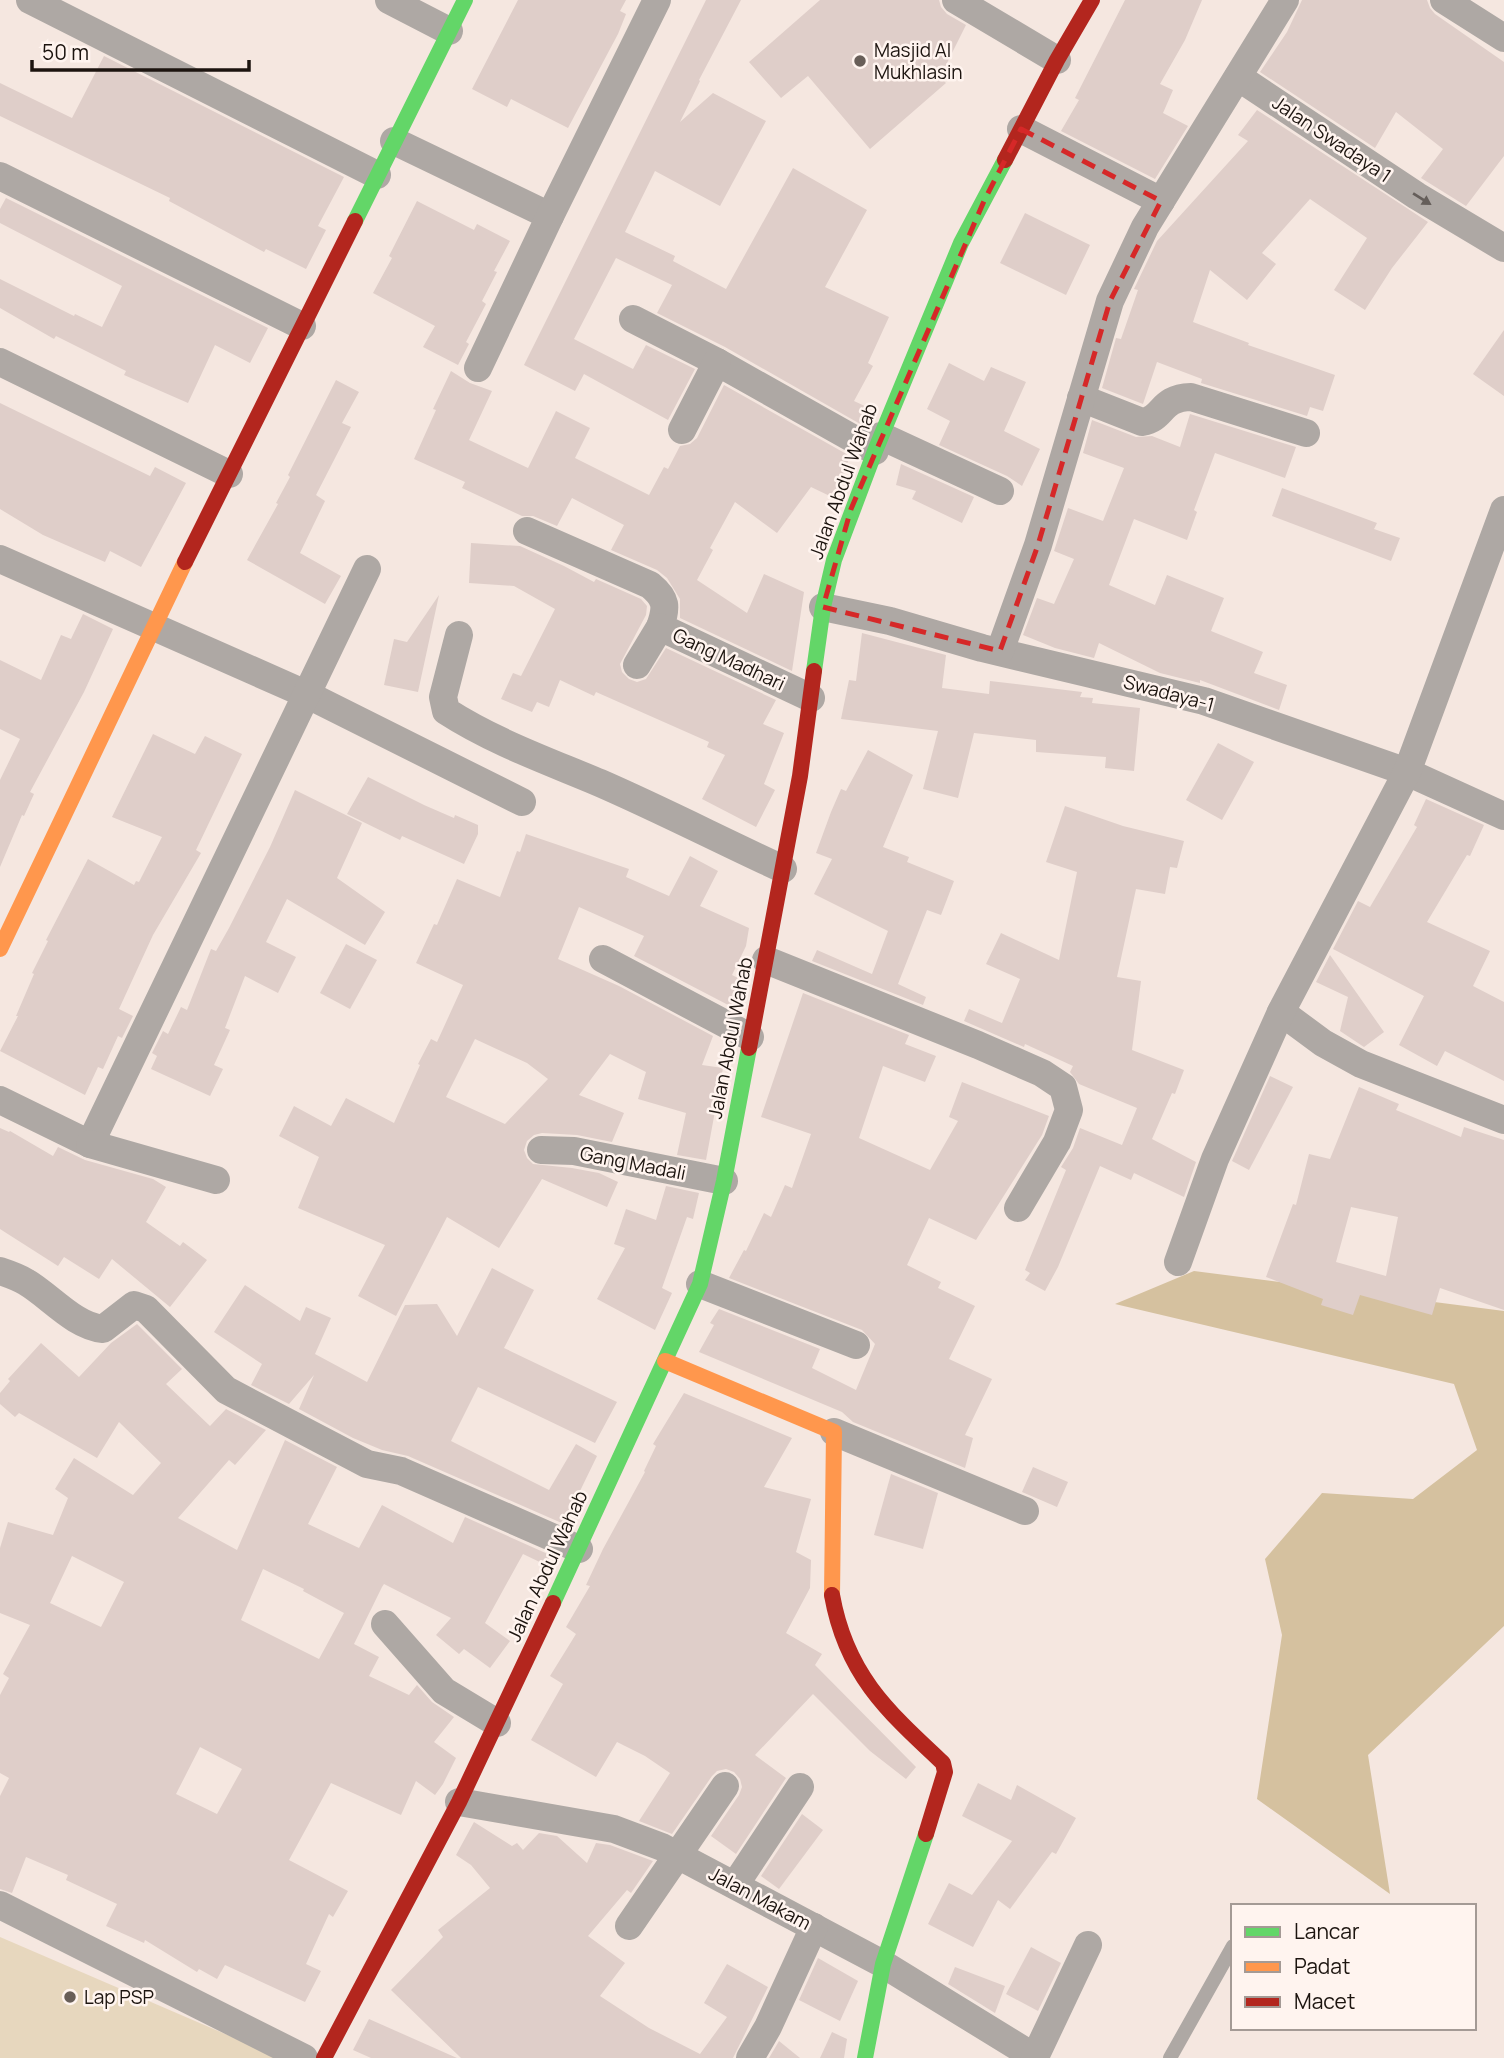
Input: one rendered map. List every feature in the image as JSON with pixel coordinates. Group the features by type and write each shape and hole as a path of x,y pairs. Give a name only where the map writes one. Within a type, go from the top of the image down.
{"street":[{"path":"30,0 377,175"},
{"path":"389,0 449,31"},
{"path":"0,949 153,627 464,0"},
{"path":"478,368 550,215 657,0"},
{"path":"956,0 1058,60"},
{"name":"Jalan Abdul Wahab","path":"324,2058 460,1802 700,1284 724,1181 766,960 811,698 823,607 839,547 878,443 961,243 1092,0"},
{"path":"991,650 1038,545 1114,290 1132,251 1161,201 1285,0"},
{"path":"1444,0 1504,38"},
{"name":"Jalan Swadaya 1","path":"1238,77 1417,196 1504,248"},
{"path":"1021,129 1161,201"},
{"path":"394,141 550,215"},
{"path":"0,176 302,326"},
{"path":"633,319 878,443 1000,491"},
{"path":"0,362 229,474"},
{"path":"682,430 717,362"},
{"path":"1081,398 1142,422 1152,420 1169,402 1178,397 1191,397 1306,433"},
{"path":"1178,1262 1215,1159 1281,1012 1407,772 1504,510"},
{"name":"Gang Madhari","path":"527,531 650,585 662,595 666,606 660,627 811,698"},
{"path":"0,559 308,695 522,802"},
{"path":"90,1144 367,569"},
{"name":"Swadaya-1","path":"823,607 890,621 991,650 1204,701 1407,772 1504,816"},
{"path":"637,665 660,627"},
{"path":"459,635 443,697 446,711 503,743 602,784 783,869"},
{"path":"603,959 750,1037"},
{"path":"766,960 978,1045 1042,1073 1063,1087 1069,1110 1056,1142 1018,1208"},
{"path":"1281,1012 1322,1043 1362,1064 1504,1120"},
{"path":"0,1100 90,1144 216,1180"},
{"name":"Gang Madali","path":"541,1150 574,1151 724,1181"},
{"path":"0,1271 26,1282 80,1320 97,1328 103,1329 134,1306 140,1306 226,1390 367,1464 401,1471 579,1549"},
{"path":"700,1284 856,1345"},
{"path":"665,1361 1025,1511"},
{"path":"834,1432 832,1595 839,1633 849,1655 888,1713 943,1763 945,1772 883,1964 874,2020 864,2058"},
{"path":"385,1624 444,1691 497,1723"},
{"path":"629,1926 725,1786"},
{"path":"735,1885 800,1787"},
{"name":"Jalan Makam","path":"460,1802 614,1829 636,1836 883,1964 1035,2058"},
{"path":"0,1905 304,2058"},
{"path":"750,2058 768,2027 814,1927"},
{"path":"1035,2058 1088,1945"}],"lane":[{"path":"1170,2058 1231,1950"}],"highlighted area":[{"path":"1021,129 1161,201 1110,301 1038,545 1000,651 823,607 851,509 984,201"}],"shaded area":[{"path":"1194,1271 1504,1311 1504,1626 1368,1755 1390,1894 1257,1799 1282,1635 1265,1559 1322,1493 1413,1499 1477,1450 1454,1384 1115,1304"},
{"name":"Lap PSP","path":"0,1937 281,2058 0,2058"}],"building":[{"path":"518,0 626,0 620,11 626,14 618,34 568,128 511,99 507,107 472,89"},
{"path":"706,0 741,0 680,122 713,93 766,121 720,206 655,171 625,232 675,256 673,261 726,289 793,168 867,210 825,287 889,317 868,363 873,366 854,401 869,408 862,425 725,347 657,313 672,285 616,258 574,339 633,369 646,345 695,369 668,420 584,374 575,391 524,365"},
{"name":"Masjid Al Mukhlasin","path":"820,0 939,0 947,14 966,25 940,77 946,83 870,149 808,76 781,98 749,62"},
{"path":"1125,0 1202,0 1185,40 1160,84 1173,90 1163,113 1188,126 1155,179 1061,131 1079,100 1075,98"},
{"path":"1302,0 1427,0 1435,14 1504,62 1504,156 1466,206 1421,178 1443,149 1396,112 1375,148 1260,72 1287,32"},
{"path":"104,56 344,177 318,226 326,230 306,269 266,249 264,252 169,201 170,198 0,116 0,83 72,118"},
{"path":"1257,110 1428,222 1392,268 1365,310 1334,290 1367,238 1310,199 1262,253 1276,264 1247,300 1210,270 1193,322 1249,343 1248,345 1335,375 1323,411 1310,407 1307,416 1201,383 1202,379 1157,362 1143,404 1102,388 1116,338 1121,339 1138,290 1134,289 1157,241 1248,141 1238,135"},
{"path":"6,198 268,328 250,363 215,345 188,403 124,375 126,371 56,336 54,339 0,308 0,279 102,327 122,286 0,223 0,209"},
{"path":"417,201 474,230 477,224 510,241 494,271 497,272 482,301 486,304 466,342 469,344 458,365 423,347 435,326 373,293"},
{"path":"1025,213 1090,245 1066,295 1000,263"},
{"path":"1504,330 1504,396 1473,374"},
{"path":"949,363 984,381 991,367 1026,382 1004,431 1040,449 1022,486 1007,476 939,445 950,421 927,409"},
{"path":"451,371 470,383 492,391 469,440 528,468 556,411 590,428 575,458 649,495 664,467 668,469 680,446 690,444 697,438 724,385 850,456 834,498 811,487 777,533 735,502 710,548 713,550 697,580 747,613 764,574 804,592 792,671 680,618 680,599 667,578 657,570 611,550 624,525 572,498 557,526 533,516 522,516 462,488 465,482 414,459"},
{"path":"336,380 359,392 342,423 351,427 316,495 325,501 300,553 341,576 325,604 247,560 278,504 276,503 290,477 288,475"},
{"path":"0,403 150,476 155,467 186,483 141,567 110,551 105,562 43,535 0,509"},
{"path":"1190,414 1296,447 1285,478 1215,453 1194,510 1197,512 1187,540 1134,519 1109,585 1155,605 1167,575 1224,598 1211,631 1263,652 1254,673 1287,685 1279,710 1200,680 1200,683 1160,673 1099,643 1094,658 1055,648 1023,635 1037,598 1054,604 1074,559 1054,551 1068,508 1103,521 1124,468 1083,453 1092,420 1136,437 1152,436 1180,447"},
{"path":"901,464 974,497 962,523 912,499 916,491 896,485"},
{"path":"1282,488 1377,523 1374,529 1400,538 1391,561 1272,516"},
{"path":"471,543 520,546 594,582 596,579 641,599 647,606 646,615 620,664 622,672 629,679 637,682 646,679 666,648 776,700 763,724 784,733 764,784 775,790 756,827 702,799 725,755 707,747 709,742 596,692 594,696 560,680 549,707 537,702 532,712 501,699 513,673 521,676 555,609 514,586 469,583"},
{"path":"439,595 418,692 384,685 394,639 407,642"},
{"path":"83,614 113,629 84,692 30,792 34,794 0,867 0,780 20,739 0,729 0,660 41,680 61,635 71,639"},
{"path":"862,633 946,655 942,688 989,694 990,681 1082,692 1080,697 1093,698 1092,703 1140,708 1134,771 1105,768 1106,757 1036,752 1036,740 974,733 958,798 923,789 938,731 841,719 849,680 856,681"},
{"path":"153,734 195,754 205,736 242,754 196,850 201,853 153,935 119,1009 133,1016 122,1038 118,1036 103,1069 98,1067 85,1095 0,1051 18,1016 34,974 32,973 48,941 46,940 88,859 134,885 136,881 139,882 162,837 112,817"},
{"path":"1218,743 1254,762 1222,820 1186,800"},
{"path":"868,750 913,775 883,847 909,857 907,862 954,881 941,915 927,910 898,984 926,997 923,1005 812,961 817,950 872,974 888,931 814,894 832,859 816,853 831,812 841,789 846,791"},
{"path":"368,777 424,805 478,825 478,834 464,864 402,836 400,840 347,814"},
{"path":"295,790 362,823 337,878 385,912 365,945 287,899 266,942 296,957 278,993 245,976 225,1028 230,1030 214,1065 223,1069 210,1096 151,1069 157,1056 152,1053 163,1031 168,1034 181,1007 187,1010 211,949 216,951 229,928"},
{"path":"1426,799 1484,825 1470,856 1467,855 1427,922 1490,951 1473,986 1504,1002 1504,1081 1445,1051 1437,1066 1399,1045 1424,996 1333,949 1358,901 1370,907 1417,827 1414,825"},
{"path":"1065,806 1123,826 1184,841 1177,868 1170,867 1165,894 1136,889 1117,977 1141,981 1132,1050 1184,1070 1152,1139 1196,1162 1184,1197 1134,1173 1131,1180 1100,1166 1058,1267 1045,1291 1025,1280 1030,1273 1025,1270 1066,1170 1061,1167 1073,1148 1080,1128 1122,1145 1137,1108 1079,1084 1070,1072 1073,1066 964,1021 969,1009 1002,1023 1020,979 986,964 1001,933 1059,960 1077,872 1046,862"},
{"path":"526,834 629,869 626,877 669,896 690,856 718,871 700,906 749,928 746,946 732,975 740,979 734,1008 634,956 644,936 579,907 558,959 619,986 713,1036 702,1065 723,1068 706,1160 677,1155 686,1113 638,1099 646,1072 610,1054 579,1095 624,1113 612,1142 577,1135 542,1133 527,1141 524,1150 533,1164 599,1173 618,1182 607,1207 542,1179 499,1248 447,1217 396,1316 358,1296 385,1245 298,1208 319,1157 279,1136 294,1106 331,1126 346,1098 394,1123 420,1065 418,1064 431,1039 437,1042 463,985 416,963 434,924 437,925 457,879 500,897 517,851 520,852","holes":["475,1039 527,1063 548,1079 505,1124 446,1097"]},
{"path":"346,944 377,960 350,1009 320,993"},
{"path":"1330,955 1384,1032 1364,1047 1340,1031 1348,997 1316,982"},
{"path":"803,993 909,1035 905,1044 936,1056 925,1082 883,1066 859,1138 930,1170 958,1121 949,1117 962,1082 1049,1116 1042,1135 976,1240 929,1218 907,1265 941,1282 938,1288 975,1306 949,1359 992,1379 965,1435 973,1438 965,1468 853,1422 842,1412 699,1352 714,1325 710,1323 719,1309 820,1349 812,1368 856,1390 875,1344 862,1330 729,1278 744,1250 746,1251 764,1213 771,1217 785,1185 792,1188 811,1134 761,1117"},
{"path":"1270,1076 1293,1087 1249,1170 1232,1161"},
{"path":"1359,1087 1399,1104 1396,1110 1461,1137 1464,1127 1504,1140 1504,1310 1440,1288 1432,1315 1360,1295 1353,1315 1321,1305 1323,1299 1266,1277 1293,1204 1296,1205 1309,1154 1330,1159","holes":["1351,1207 1398,1217 1386,1276 1336,1262"]},
{"path":"0,1128 53,1156 58,1147 85,1160 153,1179 166,1187 146,1222 180,1246 183,1242 207,1260 170,1307 112,1259 99,1279 64,1257 58,1266 0,1229"},
{"path":"666,1186 699,1193 693,1219 687,1217 662,1288 672,1293 655,1330 597,1299 625,1248 614,1244 626,1209 656,1220"},
{"path":"492,1268 534,1290 504,1348 617,1402 595,1443 478,1387 451,1441 549,1490 576,1444 597,1456 564,1524 408,1456 382,1450 353,1438 299,1409 314,1375 289,1404 251,1385 262,1364 214,1332 245,1285 300,1321 306,1307 331,1318 315,1354 367,1382 405,1305 437,1304 457,1336"},
{"path":"137,1324 182,1369 166,1384 210,1426 226,1409 266,1430 235,1465 229,1460 178,1518 237,1550 285,1440 337,1467 308,1524 359,1548 382,1505 453,1543 465,1517 550,1555 546,1565 523,1554 485,1623 510,1641 490,1668 464,1649 459,1654 436,1635 451,1618 384,1584 382,1587 354,1644 379,1657 369,1676 409,1695 417,1685 432,1702 454,1717 434,1742 456,1758 435,1795 416,1781 401,1815 331,1783 289,1860 348,1891 333,1917 329,1914 306,1964 321,1971 305,2002 225,1965 217,1979 199,1969 197,1972 145,1940 144,1943 106,1926 117,1904 66,1880 68,1875 26,1857 12,1893 0,1889 0,1796 9,1778 0,1773 0,1695 9,1678 3,1674 30,1625 0,1613 0,1548 8,1522 53,1535 68,1498 55,1489 74,1458 133,1495 161,1463 119,1422 97,1458 19,1413 15,1417 0,1404 0,1393 10,1381 8,1379 41,1343 79,1377 111,1343","holes":["72,1556 124,1582 101,1627 50,1603","263,1569 344,1613 319,1659 241,1620","200,1747 242,1769 217,1814 176,1794"]},
{"path":"684,1393 792,1438 764,1487 811,1499 796,1552 811,1560 810,1588 786,1633 822,1654 815,1665 916,1767 906,1779 870,1751 813,1694 755,1755 786,1778 736,1854 711,1836 742,1787 734,1772 726,1769 717,1771 712,1776 672,1834 639,1821 670,1773 645,1756 617,1742 596,1777 531,1740 563,1684 550,1676 576,1634 566,1627 590,1586 586,1585 603,1549 645,1472 656,1446 653,1444"},
{"path":"1033,1467 1068,1482 1057,1507 1022,1492"},
{"path":"891,1474 938,1493 923,1549 874,1535"},
{"path":"978,1783 1011,1800 1017,1785 1076,1818 1056,1854 1052,1852 1010,1909 998,1900 973,1947 928,1924 949,1883 972,1895 1012,1841 962,1816"},
{"path":"802,1814 823,1830 779,1889 761,1876"},
{"path":"474,1822 512,1846 517,1843 523,1850 539,1833 557,1836 587,1863 596,1843 610,1845 653,1861 631,1893 627,1890 588,1936 625,1963 600,1996 649,2028 700,2054 727,2017 704,2003 727,1964 768,1987 733,2058 461,2058 391,1990 443,1937 438,1930 490,1888 471,1865 456,1855"},
{"path":"1031,1947 1061,1963 1038,2011 1006,1994"},
{"path":"818,1958 858,1981 840,2021 799,2000"},
{"path":"955,1967 1005,1986 995,2013 948,1984"},
{"path":"369,2019 457,2058 371,2058 353,2050"},
{"path":"832,2032 847,2039 844,2058 820,2058"},
{"path":"779,2041 800,2058 769,2058"}],"traffic: fast":[{"path":"355,221 465,0"},
{"path":"814,671 823,607 834,560 875,451 961,243 1005,160"},
{"path":"553,1603 700,1284 724,1181 749,1048"},
{"path":"865,2058 883,1964 926,1834"}],"traffic: slow":[{"path":"0,949 185,562"},
{"path":"665,1361 834,1432 832,1595"}],"traffic: jam":[{"path":"1005,160 1092,0"},
{"path":"185,562 355,221"},
{"path":"749,1048 800,776 814,671"},
{"path":"832,1595 847,1647 872,1689 904,1726 943,1763 945,1772 926,1834"},
{"path":"324,2058 459,1802 553,1603"}],"place":[{"name":"Masjid Al Mukhlasin","path":"860,61"},
{"name":"Lap PSP","path":"70,1997"}]}
